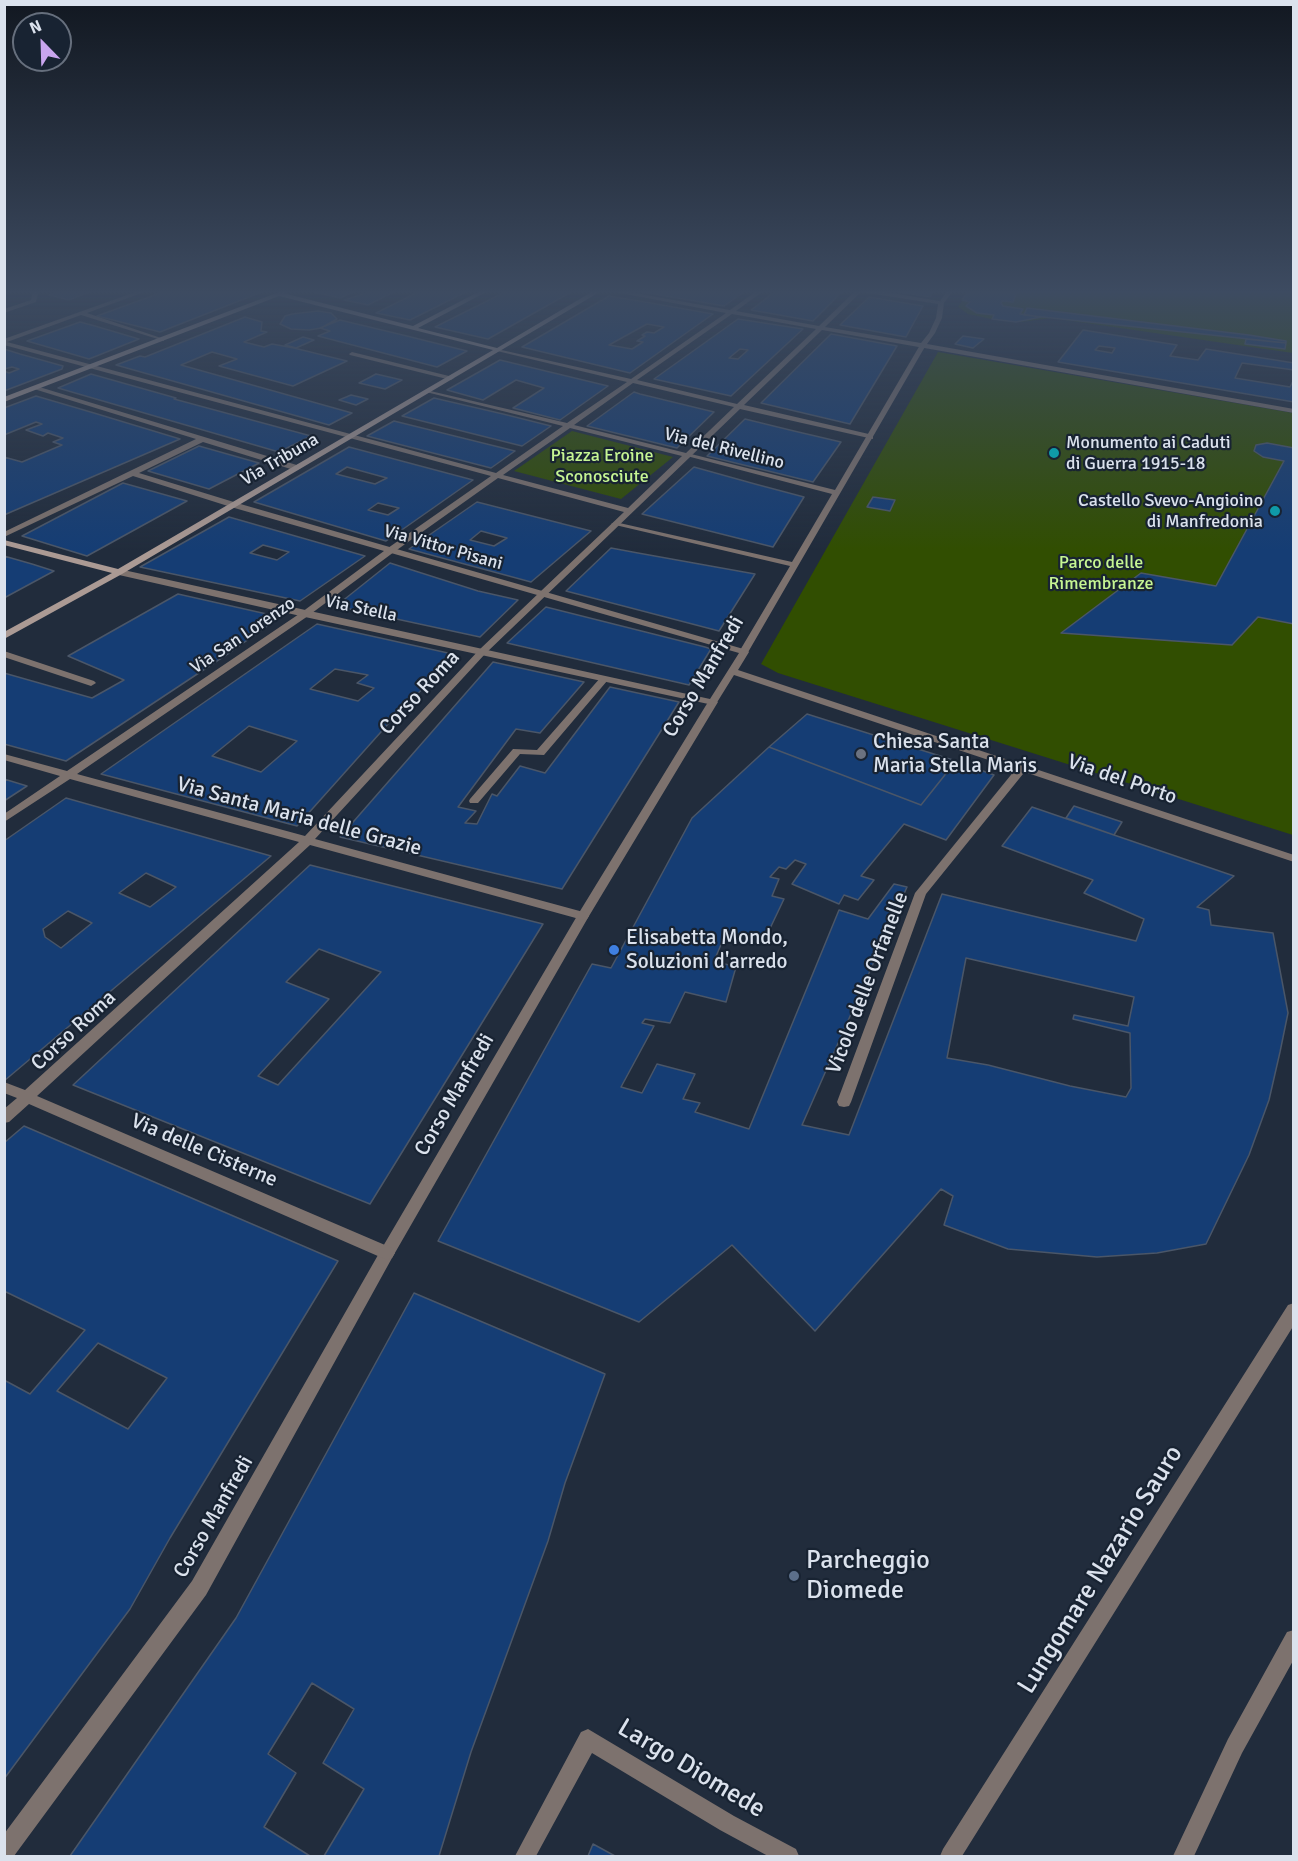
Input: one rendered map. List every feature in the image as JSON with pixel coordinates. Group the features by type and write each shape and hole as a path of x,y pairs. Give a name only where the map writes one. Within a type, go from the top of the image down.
{"main road":[{"path":"4,400 66,377"},
{"name":"Via Tribuna","path":"4,636 119,572 451,378"},
{"name":"Via Stella","path":"4,542 119,572"}],"street":[{"path":"129,377 629,511"},
{"path":"446,377 451,378"},
{"path":"609,377 870,437"},
{"name":"Via San Lorenzo","path":"4,819 305,614 391,550 637,377"},
{"name":"Corso Roma","path":"4,1118 308,840 482,652 768,377"},
{"name":"Corso Manfredi","path":"4,1852 199,1588 387,1254 583,916 744,652 905,377"},
{"path":"1102,377 1293,411"},
{"path":"36,388 297,468"},
{"name":"Via del Rivellino","path":"428,391 837,493"},
{"path":"4,535 203,439"},
{"name":"Via Vittor Pisani","path":"133,473 234,505 744,652"},
{"path":"615,524 795,565"},
{"name":"Via Stella","path":"119,572 712,702"},
{"path":"4,654 91,683"},
{"name":"Via del Porto","path":"732,671 1293,859"},
{"path":"474,801 517,751 540,753 604,679"},
{"name":"Via Santa Maria delle Grazie","path":"4,757 583,916"},
{"name":"Vicolo delle Orfanelle","path":"844,1102 921,893 1023,767"},
{"name":"Via delle Cisterne","path":"4,1087 387,1254"},
{"name":"Lungomare Nazario Sauro","path":"950,1857 1293,1310"},
{"path":"1183,1857 1235,1746 1293,1639"},
{"name":"Largo Diomede","path":"525,1857 588,1739 727,1823 789,1857"}],"green space":[{"name":"Parco delle Rimembranze","path":"924,377 1083,377 1293,413 1293,835 778,673 761,664"},
{"name":"Piazza Eroine Sconosciute","path":"572,431 673,457 621,499 514,471"}],"building":[{"path":"4,377 41,377 4,391"},
{"path":"84,377 101,377 311,436 279,452 58,388"},
{"path":"158,377 223,377 352,413 329,425"},
{"path":"259,377 313,377 293,386"},
{"path":"371,377 402,380 385,389 359,383"},
{"path":"470,377 570,377 608,386 560,420 513,408 544,388 516,380 483,400 447,390"},
{"path":"657,377 752,377 731,396 654,379"},
{"path":"788,377 878,377 850,424 761,403"},
{"path":"1146,377 1236,377 1290,387 1294,379 1294,402"},
{"path":"634,392 714,412 677,448 587,426"},
{"path":"351,395 368,399 356,405 339,400"},
{"path":"36,396 180,439 4,515 4,457 22,462 62,445 53,442 63,438 48,433 43,436 26,430 42,424 36,422 4,435 4,408"},
{"path":"434,398 551,426 522,446 402,416"},
{"path":"745,419 841,442 813,482 707,456"},
{"path":"394,421 515,451 491,468 367,436"},
{"name":"Castello Svevo-Angioino di Manfredonia","path":"1267,443 1294,448 1294,624 1258,617 1232,645 1061,633 1141,573 1216,586 1284,461 1263,457 1254,451 1256,445"},
{"path":"199,446 259,463 209,489 148,471"},
{"path":"349,447 473,480 386,541 254,502","holes":["347,467 387,478 375,484 336,474","378,503 399,508 388,515 368,510"]},
{"path":"694,467 804,497 773,547 642,514"},
{"path":"123,483 187,501 87,556 22,536"},
{"path":"873,497 895,500 890,511 867,507"},
{"path":"477,502 591,531 531,582 409,549","holes":["481,531 507,538 494,546 470,540"]},
{"path":"229,517 365,556 300,601 140,567","holes":["263,545 289,552 277,560 250,553"]},
{"path":"611,548 755,574 719,631 566,591"},
{"path":"4,556 32,564 54,571 4,598"},
{"path":"390,563 478,591 518,600 480,637 336,606"},
{"path":"178,594 280,617 66,761 4,744 4,673 92,698 124,680 68,656"},
{"path":"546,607 711,649 689,685 507,643"},
{"path":"317,624 457,655 397,714 297,826 101,774","holes":["335,669 368,675 357,683 374,688 358,701 310,689","249,726 297,741 261,772 212,756"]},
{"path":"493,662 584,682 540,733 516,729 458,807 476,811 465,823 477,824 492,794 497,796 520,766 545,773 610,687 679,702 562,889 340,837"},
{"name":"Chiesa Santa Maria Stella Maris","path":"807,714 956,761 921,805 769,747"},
{"path":"769,747 921,805 956,761 994,775 946,840 904,824 861,876 874,880 858,900 844,895 839,904 792,884 806,864 795,860 786,869 779,867 770,877 779,879 772,896 784,899 764,941 726,933 714,961 736,967 726,1002 685,992 670,1023 645,1019 642,1023 654,1026 621,1087 642,1093 657,1064 695,1074 683,1099 700,1103 695,1112 749,1129 839,910 868,919 894,884 907,887 802,1125 849,1135 942,894 1136,941 1144,919 1084,893 1093,880 1002,846 1032,807 1234,876 1197,907 1209,910 1211,925 1273,933 1288,1013 1269,1100 1249,1155 1206,1244 1157,1253 1097,1257 1008,1249 944,1225 953,1196 941,1189 815,1331 732,1245 639,1322 438,1241 592,964 611,968 692,818","holes":["966,958 1134,997 1128,1026 1074,1015 1073,1019 1130,1033 1131,1088 1126,1097 1070,1086 988,1065 947,1058"]},
{"path":"4,779 27,786 4,801"},
{"path":"66,798 271,856 4,1081 4,841","holes":["146,873 176,887 150,907 119,893","68,911 92,923 61,948 45,937 43,929"]},
{"path":"1074,806 1122,822 1114,835 1066,818"},
{"path":"310,865 543,924 370,1204 73,1085","holes":["319,949 381,972 278,1085 258,1076 329,999 286,982"]},
{"path":"24,1126 338,1261 170,1538 130,1609 4,1779 4,1380 30,1394 85,1330 4,1291 4,1143","holes":["98,1343 167,1378 128,1429 57,1391"]},
{"path":"414,1293 605,1374 565,1483 548,1541 471,1752 439,1856 324,1856 364,1789 323,1763 354,1709 312,1683 268,1754 296,1773 264,1827 310,1856 70,1856 236,1618"},
{"path":"593,1844 615,1856 588,1856"}],"place":[{"name":"Monumento ai Caduti di Guerra 1915-18","path":"1054,453"},
{"name":"Castello Svevo-Angioino di Manfredonia","path":"1275,511"},
{"name":"Chiesa Santa Maria Stella Maris","path":"861,754"},
{"name":"Elisabetta Mondo, Soluzioni d'arredo","path":"614,950"},
{"name":"Parcheggio Diomede","path":"794,1576"}]}
